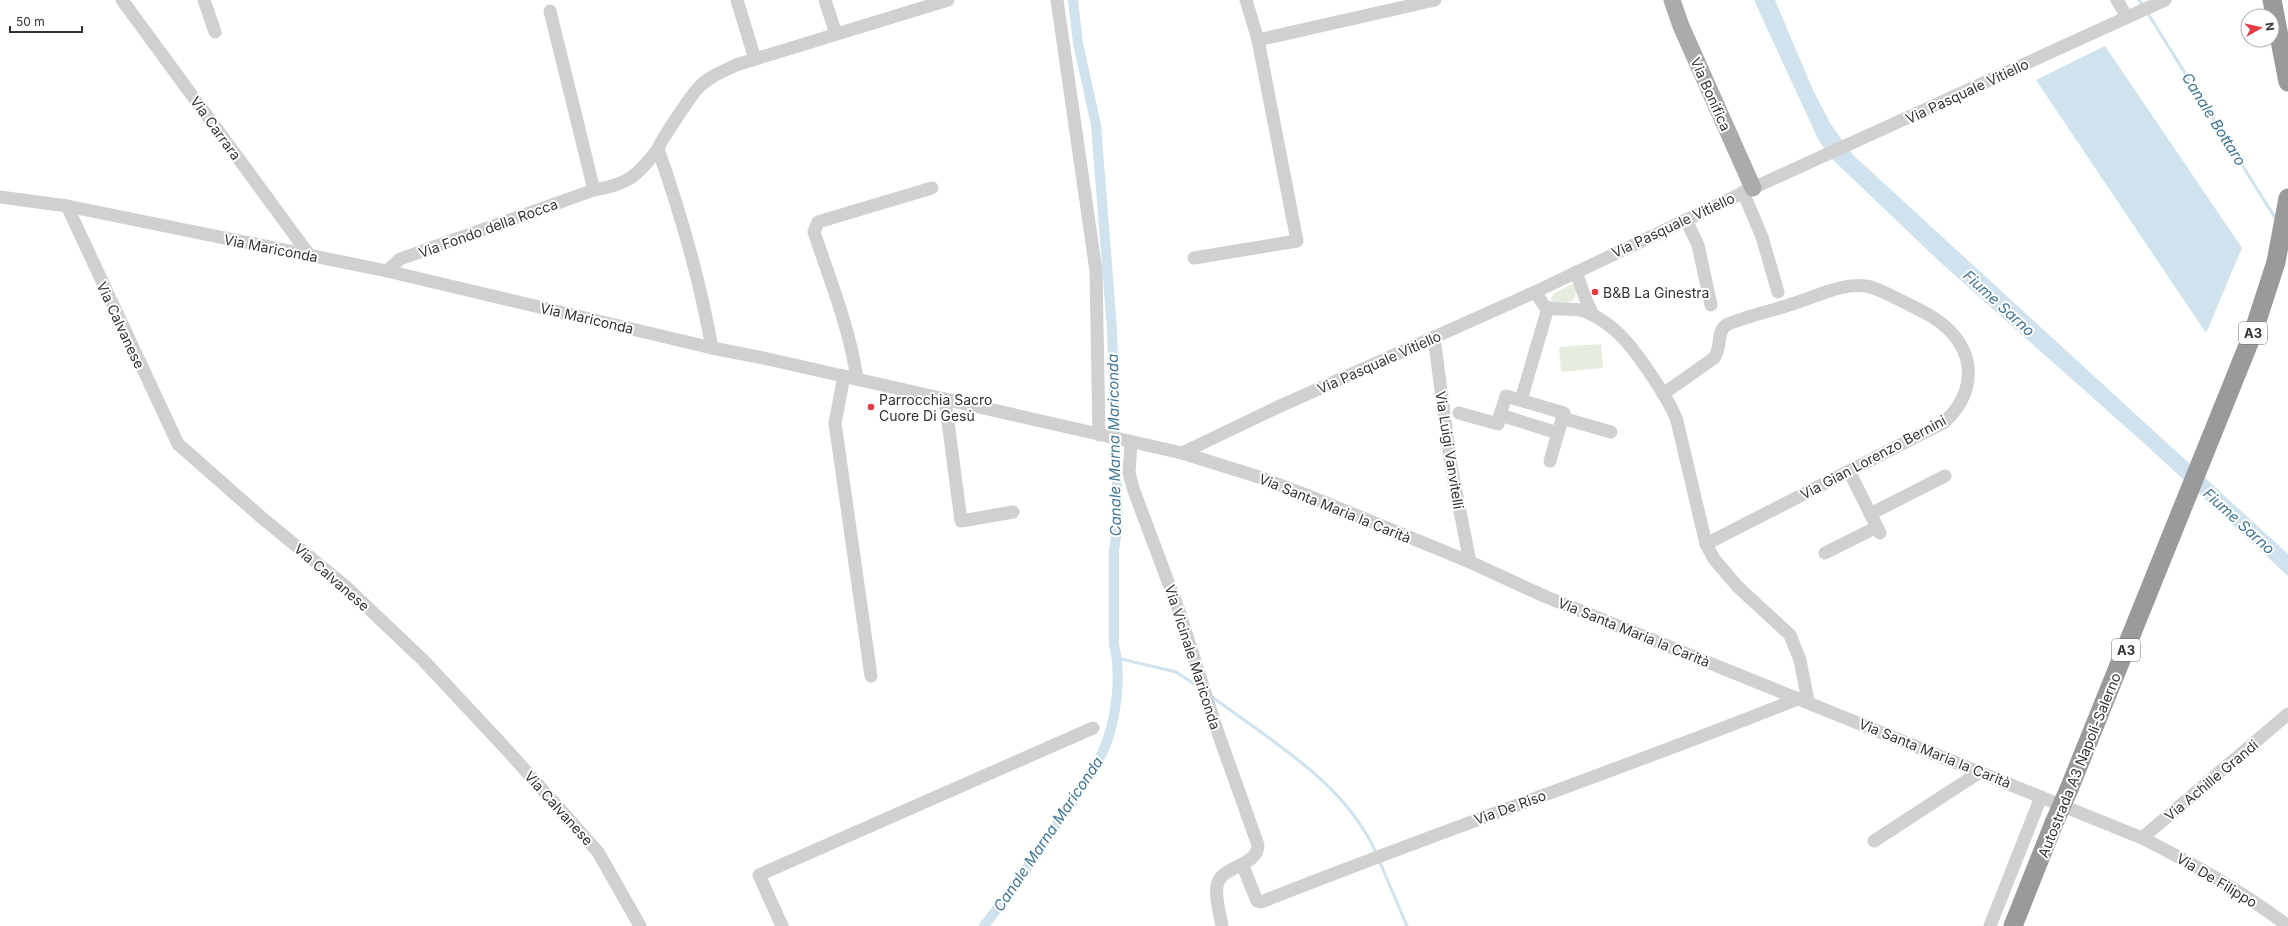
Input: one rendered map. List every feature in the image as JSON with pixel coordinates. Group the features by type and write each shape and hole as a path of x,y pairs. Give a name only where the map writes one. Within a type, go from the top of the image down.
{"highway":[{"path":"2272,0 2288,82"},
{"name":"Autostrada A3 Napoli-Salerno","path":"2013,926 2074,792 2212,453 2253,333 2284,262 2284,221 2288,198"},
{"name":"Autostrada A3 Napoli-Salerno","path":"2026,926 2060,825"}],"main road":[{"name":"Via Bonifica","path":"1672,0 1681,26 1748,190"}],"street":[{"name":"Via Carrara","path":"122,0 310,256"},
{"path":"204,0 215,32"},
{"path":"737,0 755,59"},
{"path":"825,0 836,34"},
{"name":"Via Fondo della Rocca","path":"387,271 400,259 594,190 608,187 637,175 658,150 666,133 698,88 711,78 736,64 948,0"},
{"path":"1057,0 1096,271 1103,436"},
{"path":"1194,258 1297,241 1258,40 1246,0"},
{"path":"1258,40 1435,0"},
{"path":"2117,0 2131,15"},
{"name":"Via Pasquale Vitiello","path":"1182,453 1278,407 1535,292 1748,190 1824,157 2159,3"},
{"path":"550,12 594,190"},
{"path":"658,150 675,198 704,302 712,348"},
{"path":"858,379 852,349 814,232 815,228 818,222 932,188"},
{"path":"1748,190 1778,292"},
{"name":"Via Mariconda","path":"0,196 67,206 387,271 712,348 858,379 1126,441"},
{"name":"Via Calvanese","path":"67,206 178,444 261,517 345,586 423,660 508,751 598,852 640,926"},
{"path":"1686,220 1698,245 1711,305"},
{"path":"1576,272 1593,315"},
{"name":"Via Gian Lorenzo Bernini","path":"1663,394 1714,358 1718,350 1721,332 1726,325 1832,290 1865,286 1879,290 1923,312 1948,329 1955,338 1965,357 1968,378 1963,399 1958,409 1943,423 1706,544"},
{"path":"1568,308 1574,306 1578,301 1581,287"},
{"path":"1535,292 1541,303 1548,308 1568,308 1593,315 1622,336 1674,410 1706,544 1714,559 1733,581 1790,635 1800,660 1804,700"},
{"path":"1521,400 1548,308"},
{"name":"Via Luigi Vanvitelli","path":"1434,337 1451,466 1470,562"},
{"path":"844,376 835,423 871,676"},
{"path":"1459,413 1498,424 1506,396 1564,413 1550,461"},
{"path":"946,400 961,521 1013,512"},
{"path":"1500,415 1558,433"},
{"path":"1562,418 1610,432"},
{"name":"Via Santa Maria la Carità","path":"1126,441 1182,453 1266,480 1470,562 1544,596 2142,838"},
{"name":"Via Vicinale Mariconda","path":"1126,441 1129,473 1134,491 1179,611 1208,703 1258,845 1258,850 1254,856 1226,872 1218,881 1217,891 1222,926"},
{"path":"1825,553 1878,530 1849,472"},
{"path":"1870,514 1944,476"},
{"name":"Via De Riso","path":"1242,864 1254,896 1257,901 1262,902 1377,856 1804,700"},
{"name":"Via Achille Grandi","path":"2142,838 2285,718"},
{"path":"782,926 759,876 1093,728"},
{"path":"1874,841 1980,772"},
{"path":"1990,926 2041,797"},
{"name":"Via De Filippo","path":"2142,838 2220,880 2288,926"}],"shaded area":[{"path":"1574,283 1576,295 1572,301 1552,303 1551,299 1553,294"},
{"path":"1601,344 1603,368 1561,372 1559,347"}],"water":[{"name":"Fiume Sarno","path":"1754,0 1775,0 1813,90 1830,123 1852,154 2288,554 2288,576 2146,445 1940,262 1832,159 1819,141"},
{"path":"2105,46 2242,248 2206,333 2036,80"}],"waterway":[{"name":"Canale Marna Mariconda","path":"984,926 1027,868 1096,765 1104,749 1112,725 1118,684 1118,670 1114,645 1114,550 1118,522 1112,329 1096,125 1078,43 1073,0"},
{"name":"Canale Bottaro","path":"2139,0 2143,5"},
{"name":"Canale Bottaro","path":"2147,12 2277,221"},
{"path":"1117,658 1176,672 1199,687"},
{"path":"1211,696 1282,747 1327,785 1346,806 1363,829 1377,855"},
{"path":"1379,860 1407,926"}],"place":[{"name":"B&B La Ginestra","path":"1595,292"},
{"name":"Parrocchia Sacro Cuore Di Gesù","path":"871,407"}]}
